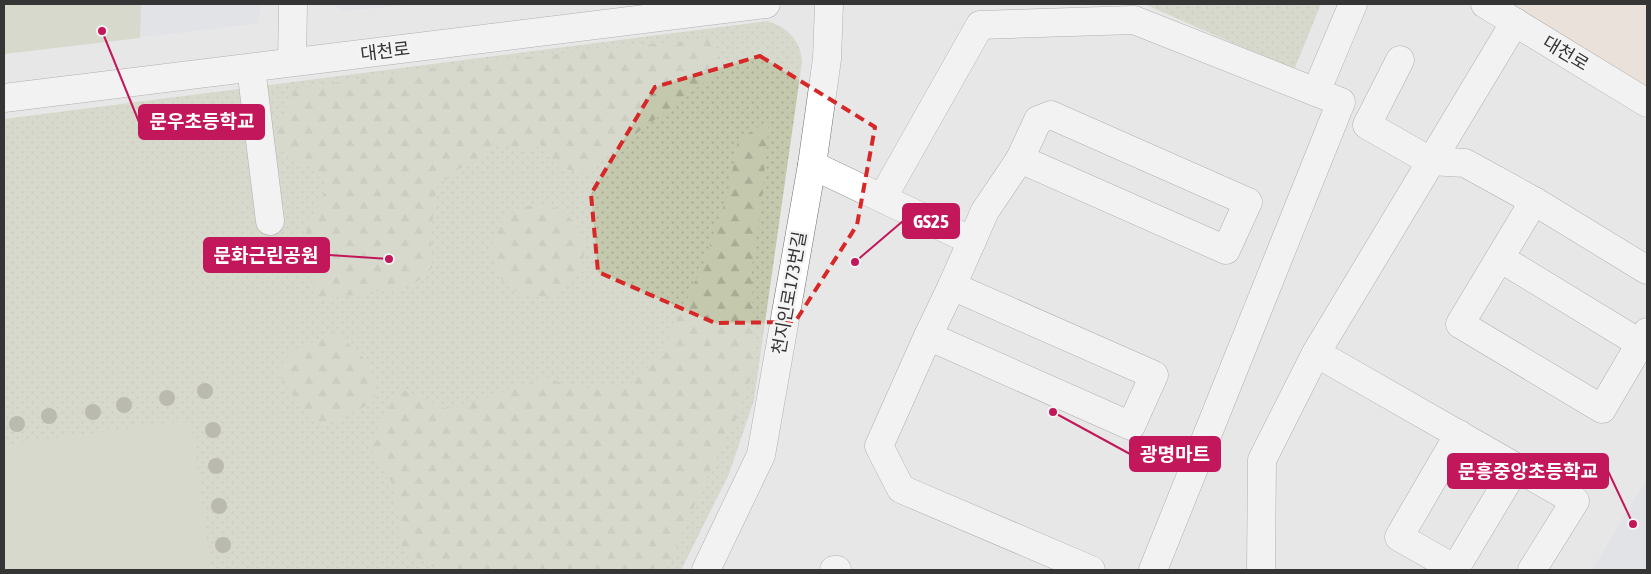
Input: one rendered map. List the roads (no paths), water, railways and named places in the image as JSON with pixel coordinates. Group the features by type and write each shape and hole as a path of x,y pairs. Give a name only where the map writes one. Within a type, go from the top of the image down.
{"street":[{"path":"292,62 293,4"},
{"name":"대천로","path":"4,98 766,4"},
{"name":"천지인로173번길","path":"706,570 762,455 812,165 827,58 829,4"},
{"path":"1316,92 1353,4"},
{"name":"대천로","path":"1485,4 1647,103"},
{"path":"883,198 980,25 1134,20 1341,102 1153,570"},
{"path":"1261,570 1262,460 1316,353 1515,22"},
{"path":"1400,60 1367,125 1430,161 1465,163 1534,201 1647,270"},
{"path":"251,68 270,221"},
{"path":"1020,159 1226,250 1248,202 1051,115 1038,120 1020,159 985,211 879,446 900,489 1091,570"},
{"path":"812,165 972,241"},
{"path":"1500,258 1644,338 1602,409 1460,324 1534,201"},
{"path":"928,336 1131,426 1154,375 952,286"},
{"path":"1316,353 1575,501 1532,570"},
{"path":"1459,434 1399,537 1456,570 1516,467"}],"place":[{"name":"문우초등학교","path":"102,31"},
{"name":"문화근린공원","path":"389,259"},
{"name":"GS25","path":"855,262"},
{"name":"광명마트","path":"1053,412"},
{"name":"문흥중앙초등학교","path":"1633,524"}]}
